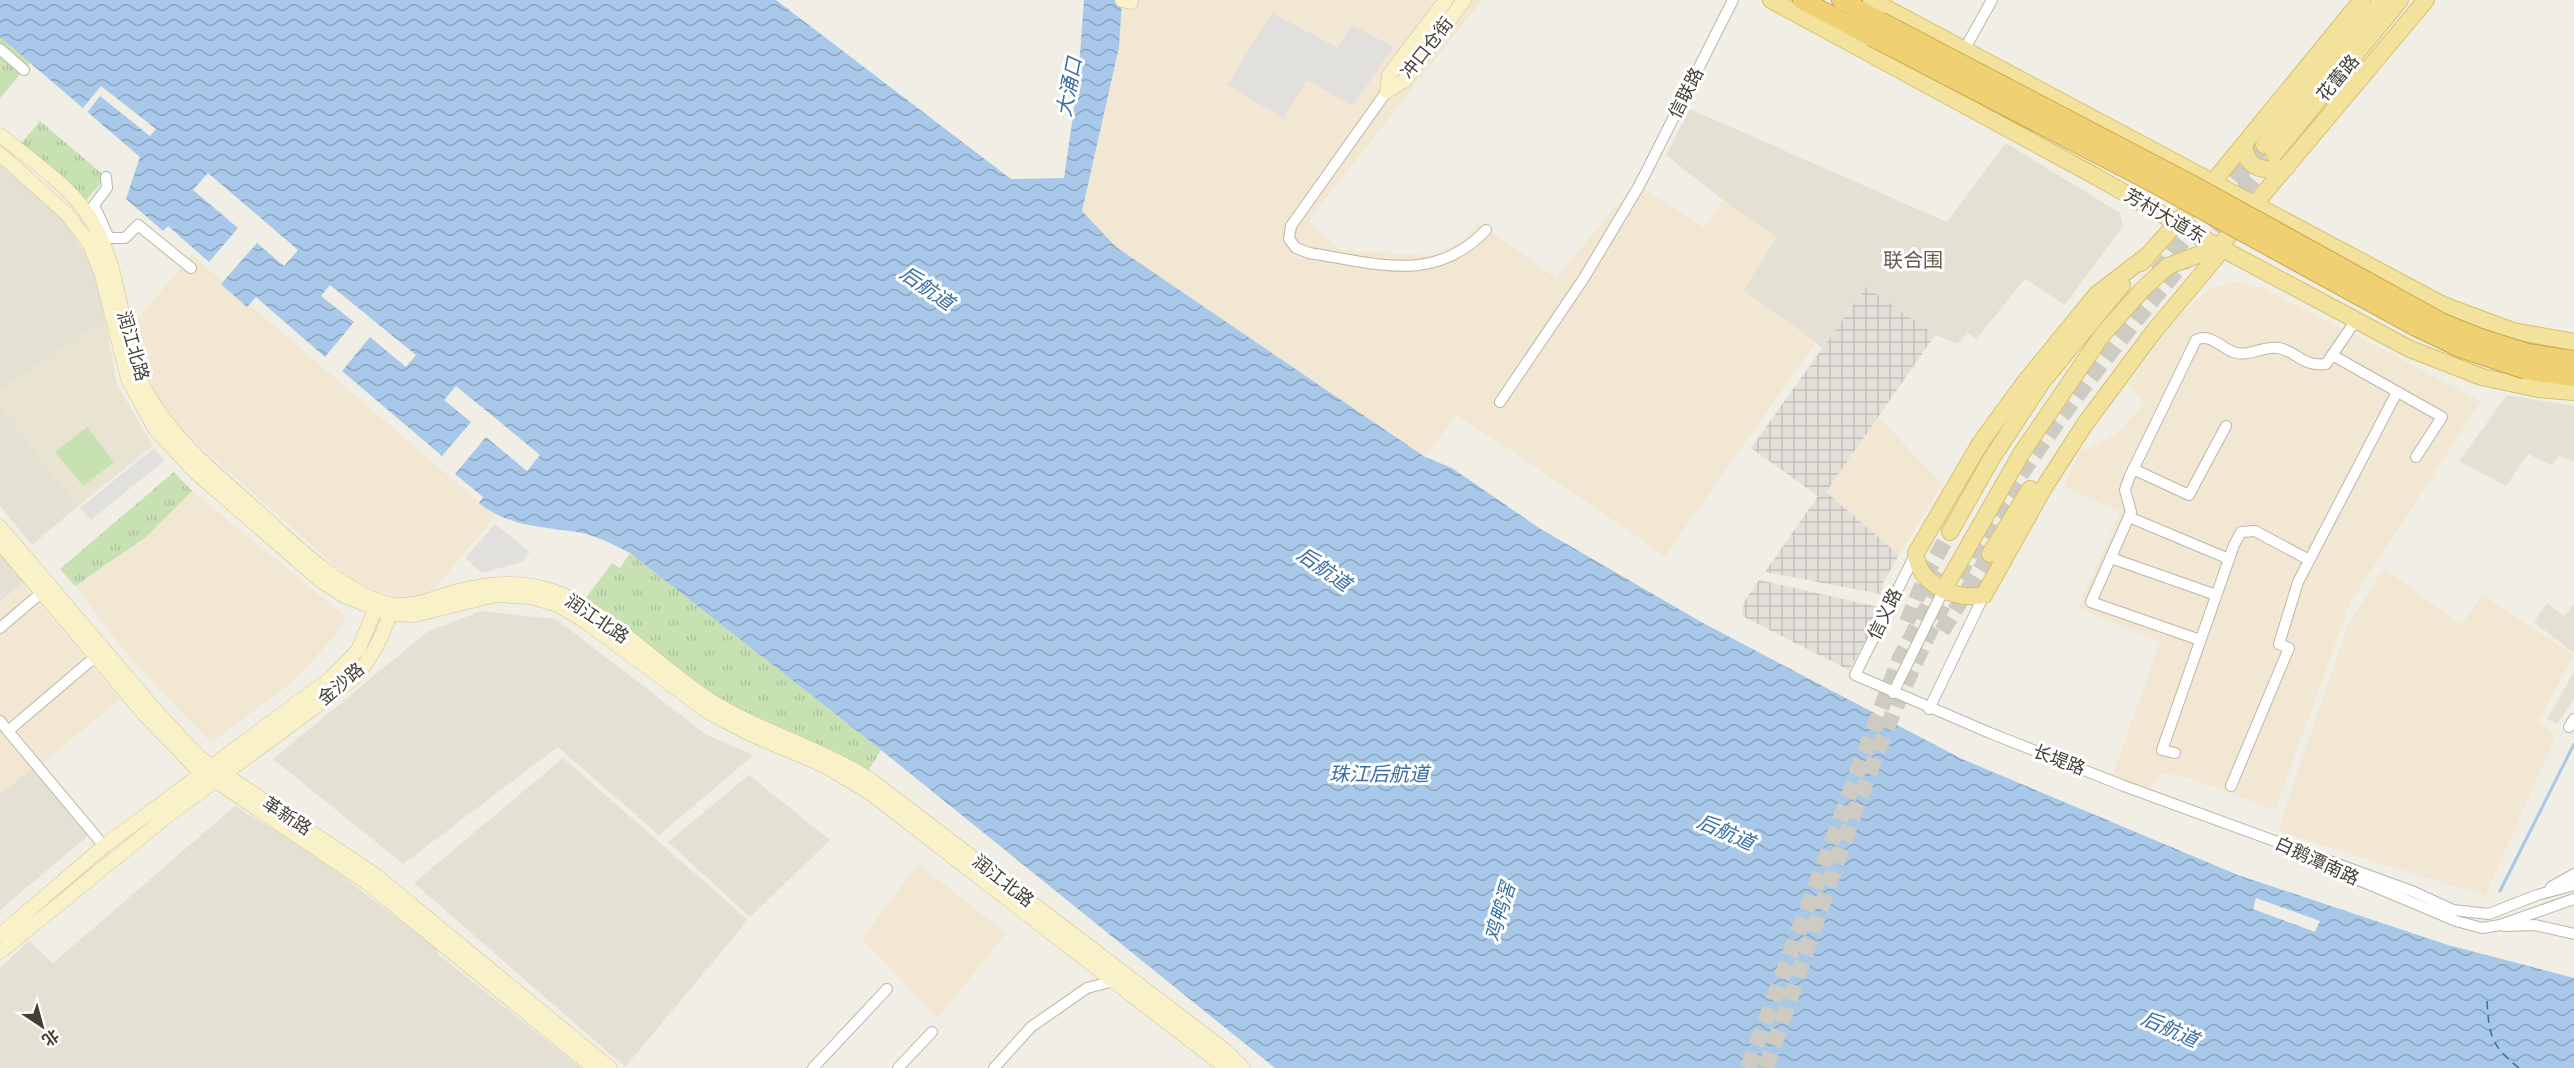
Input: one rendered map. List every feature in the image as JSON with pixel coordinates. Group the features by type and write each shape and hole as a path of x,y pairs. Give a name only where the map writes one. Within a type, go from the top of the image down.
{"highway":[{"name":"芳村大道东","path":"1802,0 1876,29 2416,327 2460,348 2527,362 2574,377"},
{"name":"芳村大道东","path":"1841,0 1876,29"},
{"name":"芳村大道东","path":"2527,362 2574,360"}],"main road":[{"name":"芳村大道东","path":"1771,0 2095,176 2219,247 2410,349 2458,369 2522,386 2574,392"},
{"path":"1871,0 2118,133 2466,315 2520,333 2574,342"},
{"name":"花蕾路","path":"2382,0 2269,149 2400,0"},
{"path":"1990,554 2087,402 2150,324 2257,204 2426,0"},
{"path":"1950,532 1990,461 2042,382 2176,222 2244,145 2354,3"},
{"path":"2095,176 2118,133"},
{"path":"2244,145 2245,155 2258,169 2270,171 2287,167"},
{"path":"1944,589 2021,454 2103,334 2143,289 2168,266 2199,252 2219,247"},
{"path":"2148,255 2097,294 2025,382 1981,442 1916,553 1917,565 1921,572 1944,589 1967,597 1984,595 2066,451 2115,382 2217,256 2219,247"}],"street":[{"name":"冲口仓街","path":"1387,91 1389,75 1446,0"},
{"name":"冲口仓街","path":"1387,91 1405,80 1464,0"},
{"name":"信联路","path":"1500,402 1584,278 1639,186 1733,0"},
{"path":"1964,50 1992,0"},
{"path":"0,49 24,70"},
{"path":"1387,91 1291,226 1289,239 1296,248 1309,253 1401,267 1439,263 1470,247 1486,230"},
{"name":"润江北路","path":"0,135 71,193 93,219 113,269 128,342 138,374 146,391 176,437 322,568 383,609 476,587 496,585 526,585 568,597 716,705 830,757 871,780 1227,1063"},
{"name":"润江北路","path":"0,154 66,213 89,243 103,278 128,379 146,414 165,441 194,471 313,574 344,596 383,609 422,614 496,596 531,597 571,612 708,712 750,734 825,766 870,793 1114,981 1227,1063"},
{"path":"106,177 107,188 94,205 109,238 125,238 138,225 191,268"},
{"path":"2200,640 2091,602 2131,512 2125,490 2133,469 2196,339 2206,337 2243,354 2272,347 2281,348 2302,362 2326,364 2356,320"},
{"path":"2332,355 2442,417 2416,457"},
{"path":"2230,786 2289,648 2279,644 2298,582 2397,392"},
{"path":"2133,469 2189,495 2226,426"},
{"path":"2129,517 2229,559"},
{"name":"革新路","path":"0,527 213,774 367,883 594,1068"},
{"path":"2175,753 2162,750 2229,559 2241,532 2255,531 2309,560"},
{"name":"革新路","path":"0,543 175,749 374,874 610,1068"},
{"name":"信义路","path":"1855,675 1916,553"},
{"path":"2111,558 2216,595"},
{"path":"1893,693 1944,589"},
{"path":"0,628 41,593"},
{"path":"1929,708 1984,595"},
{"name":"金沙路","path":"0,952 348,663 383,609"},
{"path":"8,731 95,657"},
{"name":"长堤路","path":"1855,675 1929,708 2124,786 2266,837"},
{"path":"0,721 104,846"},
{"name":"金沙路","path":"0,935 104,846 213,774"},
{"name":"白鹅潭南路","path":"2266,837 2468,914 2489,914 2537,895 2574,885"},
{"name":"白鹅潭南路","path":"2266,837 2317,863 2456,921 2482,928 2496,926 2574,899"},
{"path":"2537,895 2574,874"},
{"path":"2543,909 2574,906"},
{"path":"2496,926 2535,925 2574,934"},
{"path":"994,1068 1031,1027 1088,987 1114,981"},
{"path":"813,1068 887,989"},
{"path":"898,1068 932,1032"}],"shaded area":[{"path":"1122,0 1482,0 1308,221 1341,250 1433,256 1464,239 1478,223 1556,278 1631,188 1639,186 1704,228 1723,200 1777,237 1743,290 1816,342 1665,556 1456,415 1425,457 1116,247 1082,211 1119,47"},
{"path":"1272,13 1338,48 1353,25 1393,47 1353,106 1307,80 1283,118 1227,85"},
{"path":"1690,109 1947,222 2006,143 2120,213 2123,226 2065,305 2025,279 1976,339 1967,332 1958,344 1935,335 1866,287 1822,348 1743,290 1777,237 1723,200 1666,155"},
{"path":"0,164 64,220 94,268 105,319 0,390"},
{"path":"192,255 495,516 430,594 405,597 384,594 350,579 171,420 153,389 133,324"},
{"path":"2238,282 2264,288 2481,401 2350,603 2275,810 2193,779 2161,773 2145,793 2111,780 2160,643 2078,608 2120,512 2064,486 2080,452 2117,434 2145,403 2128,385 2175,320 2208,290"},
{"path":"1866,287 1935,335 1826,492 1899,555 1883,583 1881,594 1765,572 1818,496 1751,448"},
{"path":"105,319 117,385 153,446 78,506 0,407 0,390"},
{"path":"2507,395 2574,406 2574,462 2559,455 2552,465 2528,454 2506,486 2459,461"},
{"path":"0,407 78,506 32,545 0,506"},
{"path":"1878,417 1942,484 1899,555 1826,493"},
{"path":"154,448 164,461 91,520 80,508"},
{"path":"192,491 346,617 333,638 291,683 211,743 131,659 75,586 146,537"},
{"path":"495,524 530,552 522,562 482,573 465,558"},
{"path":"0,548 28,580 0,601"},
{"path":"2384,568 2461,625 2483,595 2574,655 2538,722 2556,736 2485,896 2280,832 2283,815 2348,625"},
{"path":"1759,580 1883,608 1849,670 1742,616 1744,602"},
{"path":"22,584 120,699 39,766 34,767 0,794 0,603"},
{"path":"2547,603 2564,616 2574,604 2574,653 2534,622"},
{"path":"481,611 556,619 707,735 754,755 659,835 558,747 403,864 273,759 427,632"},
{"path":"2574,672 2574,699 2557,724 2547,719"},
{"path":"563,758 748,920 625,1067 414,883"},
{"path":"34,767 90,834 0,910 0,794"},
{"path":"749,775 830,840 750,917 668,842"},
{"path":"235,806 310,852 434,946 439,955 581,1068 0,1068 0,968 29,941 53,963"},
{"path":"918,864 1006,933 938,1018 862,939"}],"green space":[{"path":"0,37 30,63 0,98"},
{"path":"40,121 106,177 84,203 19,146"},
{"path":"87,427 114,462 83,486 55,452"},
{"path":"174,472 192,491 146,537 75,586 60,569"},
{"path":"630,553 881,750 869,770 723,702 586,598 612,563 620,568"}],"water":[{"name":"珠江后航道","path":"0,0 776,0 1011,179 1064,178 1078,81 1084,0 1122,0 1119,47 1082,211 1116,247 1425,457 1452,468 1539,528 1703,623 1962,759 2238,875 2448,945 2574,978 2574,1068 1275,1068 881,750 630,553 582,533 515,522 479,503 483,497 455,474 486,437 527,471 540,455 456,386 444,400 471,422 442,456 342,371 370,337 406,367 416,355 330,285 321,296 354,322 325,357 256,297 247,307 221,284 257,243 284,266 298,250 208,173 193,190 238,228 209,262 168,226 163,231 126,199 140,157 0,37"}],"pier":[{"path":"101,86 156,129 150,136 100,96 87,113 82,109"},
{"path":"2256,898 2320,921 2315,932 2253,909"}],"waterway":[{"path":"2500,891 2574,744"}],"ferry route":[{"path":"2487,1001 2493,1039 2502,1053 2519,1068"}],"tunnel":[{"path":"2157,272 2264,145"},
{"path":"1766,1068 1842,846 1884,736 1931,629 1965,565 2002,503 2086,384 2130,327 2269,160"},
{"path":"1907,622 1927,573 1950,532"},
{"path":"1942,631 1990,554"},
{"path":"1748,1068 1899,660 1944,575"}],"district":[{"name":"联合围","path":"1913,260"}],"water label":[{"name":"大涌口","path":"1069,87"},
{"name":"后航道","path":"927,288"},
{"name":"后航道","path":"1324,569"},
{"name":"后航道","path":"1726,832"},
{"name":"鸡鸭滘","path":"1500,912"},
{"name":"后航道","path":"2170,1029"}]}
